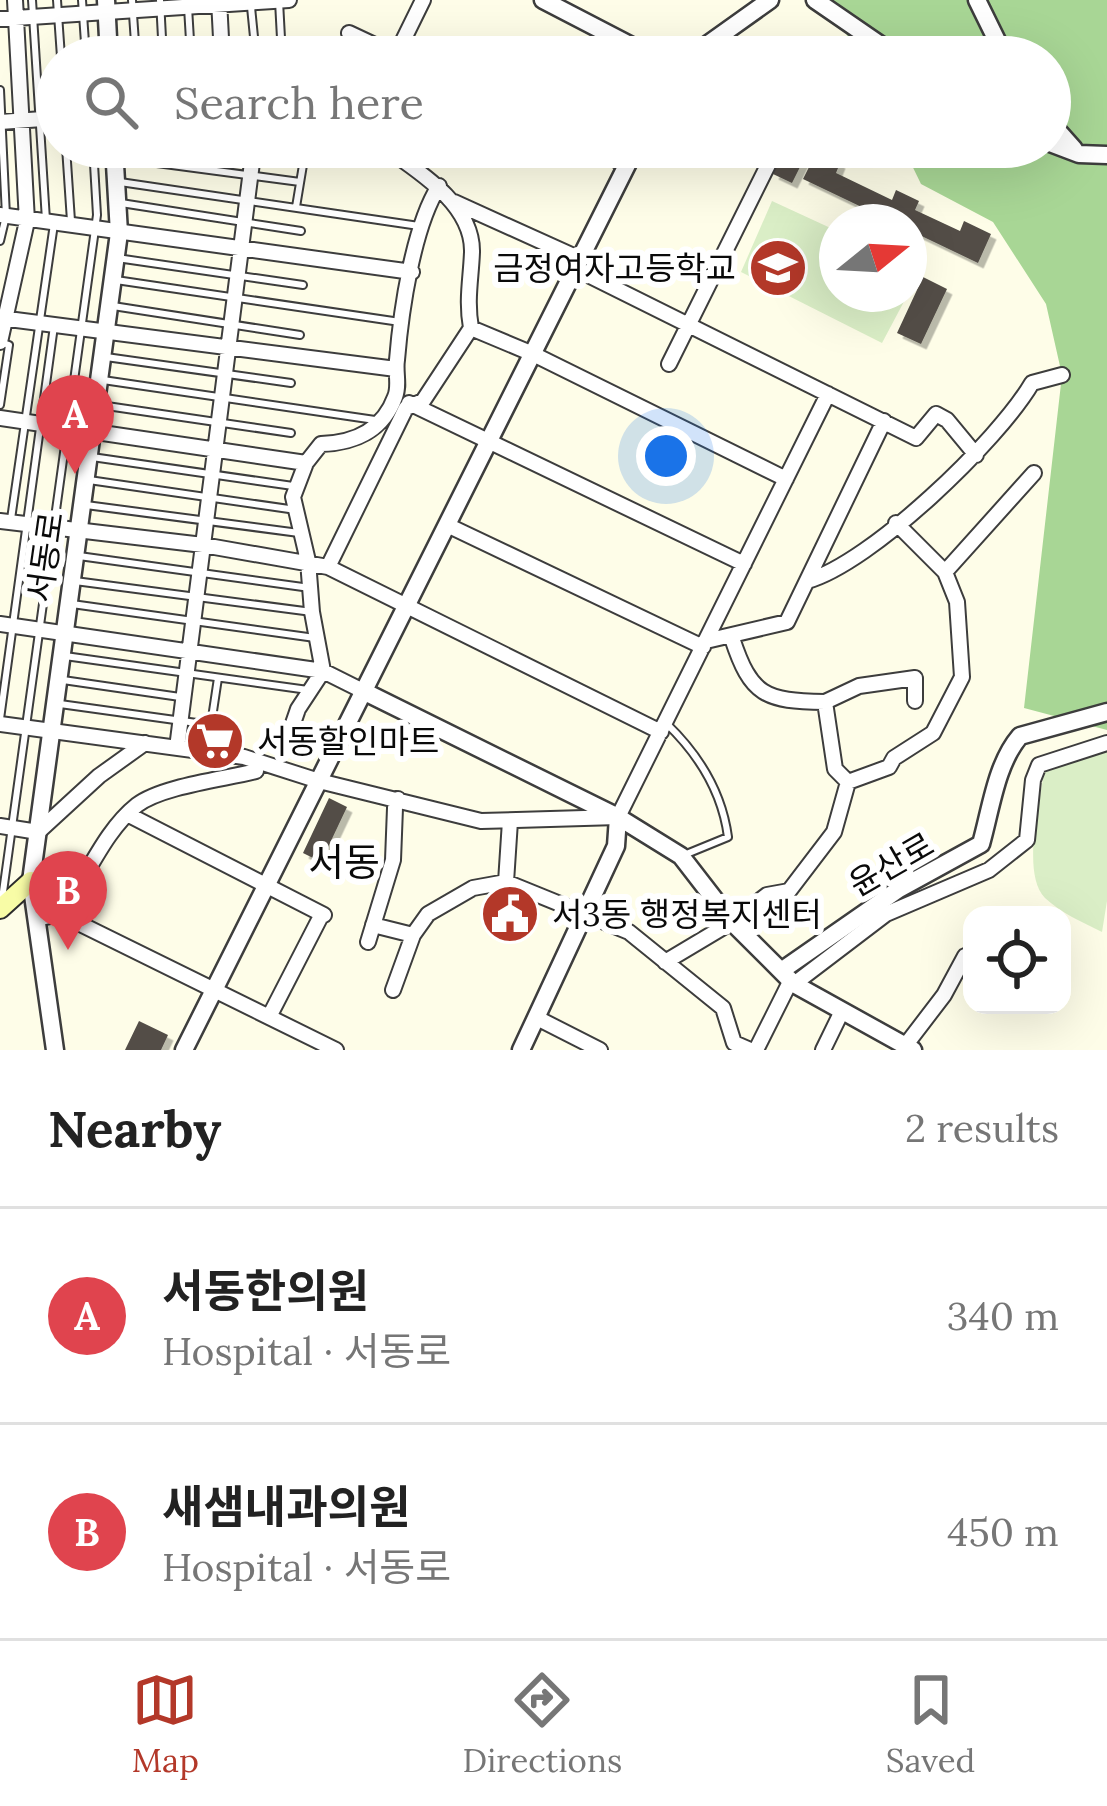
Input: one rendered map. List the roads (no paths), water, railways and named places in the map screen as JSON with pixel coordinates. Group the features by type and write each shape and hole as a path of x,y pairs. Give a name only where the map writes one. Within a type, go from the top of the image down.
{"main road":[{"path":"0,909 31,881"}],"street":[{"path":"0,342 1,319 27,221 8,18 15,0"},
{"path":"8,18 33,17 58,8 289,0"},
{"path":"406,36 423,0"},
{"path":"543,0 612,36"},
{"path":"719,36 770,0"},
{"path":"815,0 867,36"},
{"path":"977,0 994,36"},
{"path":"219,3 221,36"},
{"path":"991,30 991,36"},
{"path":"349,34 353,36"},
{"path":"1,122 36,119"},
{"path":"1071,145 1079,154"},
{"path":"1071,151 1107,155"},
{"name":"서동로","path":"55,1050 31,881 119,233 116,168"},
{"path":"177,748 250,168"},
{"path":"328,566 406,408 424,401 471,328 466,298 472,246 453,201 414,168"},
{"path":"184,1050 626,168"},
{"path":"669,364 767,168"},
{"path":"439,186 419,226 396,369 400,400 744,564"},
{"path":"453,201 916,438 936,414 947,420 976,455"},
{"path":"3,216 412,272"},
{"path":"1,319 396,369"},
{"path":"471,328 786,479"},
{"path":"807,580 843,565 976,455 1014,413 1031,383 1062,375"},
{"path":"287,738 323,671 308,561 293,497 306,463 321,444 343,443 372,431 398,393"},
{"path":"521,1050 616,847 618,817 828,394"},
{"path":"0,418 306,463"},
{"path":"447,525 705,644 733,638 787,622 884,421"},
{"path":"945,572 1034,473"},
{"path":"3,523 203,545 328,566 664,728"},
{"path":"848,782 889,767 893,758 926,741 962,677 957,602 945,572 896,523"},
{"path":"6,624 323,671 618,817 681,856 732,922 789,978 899,1046 944,995 963,960"},
{"path":"733,638 745,673 760,693 785,702 825,702 859,686 915,678 915,701"},
{"path":"825,702 836,769 848,782"},
{"name":"윤산로","path":"789,978 899,889 981,844 999,776 1020,736 1107,712"},
{"path":"0,722 244,757 319,781 481,821 618,817"},
{"path":"5,827 38,832 99,776 145,743"},
{"path":"393,990 413,935 428,914 473,888 506,882 629,932 723,1008 734,1043 753,1050 789,978 886,914 989,869 1027,840 1040,765 1107,743"},
{"path":"60,914 139,803 256,771"},
{"path":"664,962 767,895 789,891 835,832 848,782"},
{"path":"368,942 394,860 398,799"},
{"path":"129,815 323,914 269,1017"},
{"path":"506,882 510,821"},
{"path":"36,919 60,914 336,1050"},
{"path":"373,926 413,935"},
{"path":"823,1050 842,1011"},
{"path":"537,1018 600,1050"}],"lane":[{"path":"32,0 36,68"},
{"path":"279,0 281,36"},
{"path":"251,2 254,36"},
{"path":"188,4 190,36"},
{"path":"160,5 162,36"},
{"path":"133,6 135,36"},
{"path":"0,90 0,242"},
{"path":"47,168 57,225"},
{"path":"0,722 6,624 27,524 32,423 64,168"},
{"path":"0,909 5,827 25,727 95,230 94,168"},
{"path":"210,168 300,182"},
{"path":"296,207 302,168"},
{"path":"116,182 419,226"},
{"path":"118,203 301,231"},
{"path":"116,258 304,284"},
{"path":"113,280 402,323"},
{"path":"110,305 300,335"},
{"path":"3,523 32,423 46,325"},
{"path":"0,342 9,345 0,405"},
{"path":"102,357 291,383"},
{"path":"100,379 380,421"},
{"path":"96,404 291,433"},
{"path":"89,456 298,487"},
{"path":"86,479 296,511"},
{"path":"82,504 302,533"},
{"path":"75,555 310,588"},
{"path":"72,581 312,612"},
{"path":"69,604 318,638"},
{"path":"62,656 310,691"},
{"path":"207,752 218,678"},
{"path":"58,680 184,698"},
{"path":"55,704 211,725"},
{"path":"664,728 684,740 710,780 724,811 728,837 681,856"}],"place":[{"name":"금정여자고등학교","path":"778,268"},
{"name":"서동한의원","path":"75,474"},
{"name":"서동할인마트","path":"215,741"},
{"name":"서3동 행정복지센터","path":"510,914"},
{"name":"새샘내과의원","path":"68,950"}],"district":[{"name":"서동","path":"344,862"}]}
